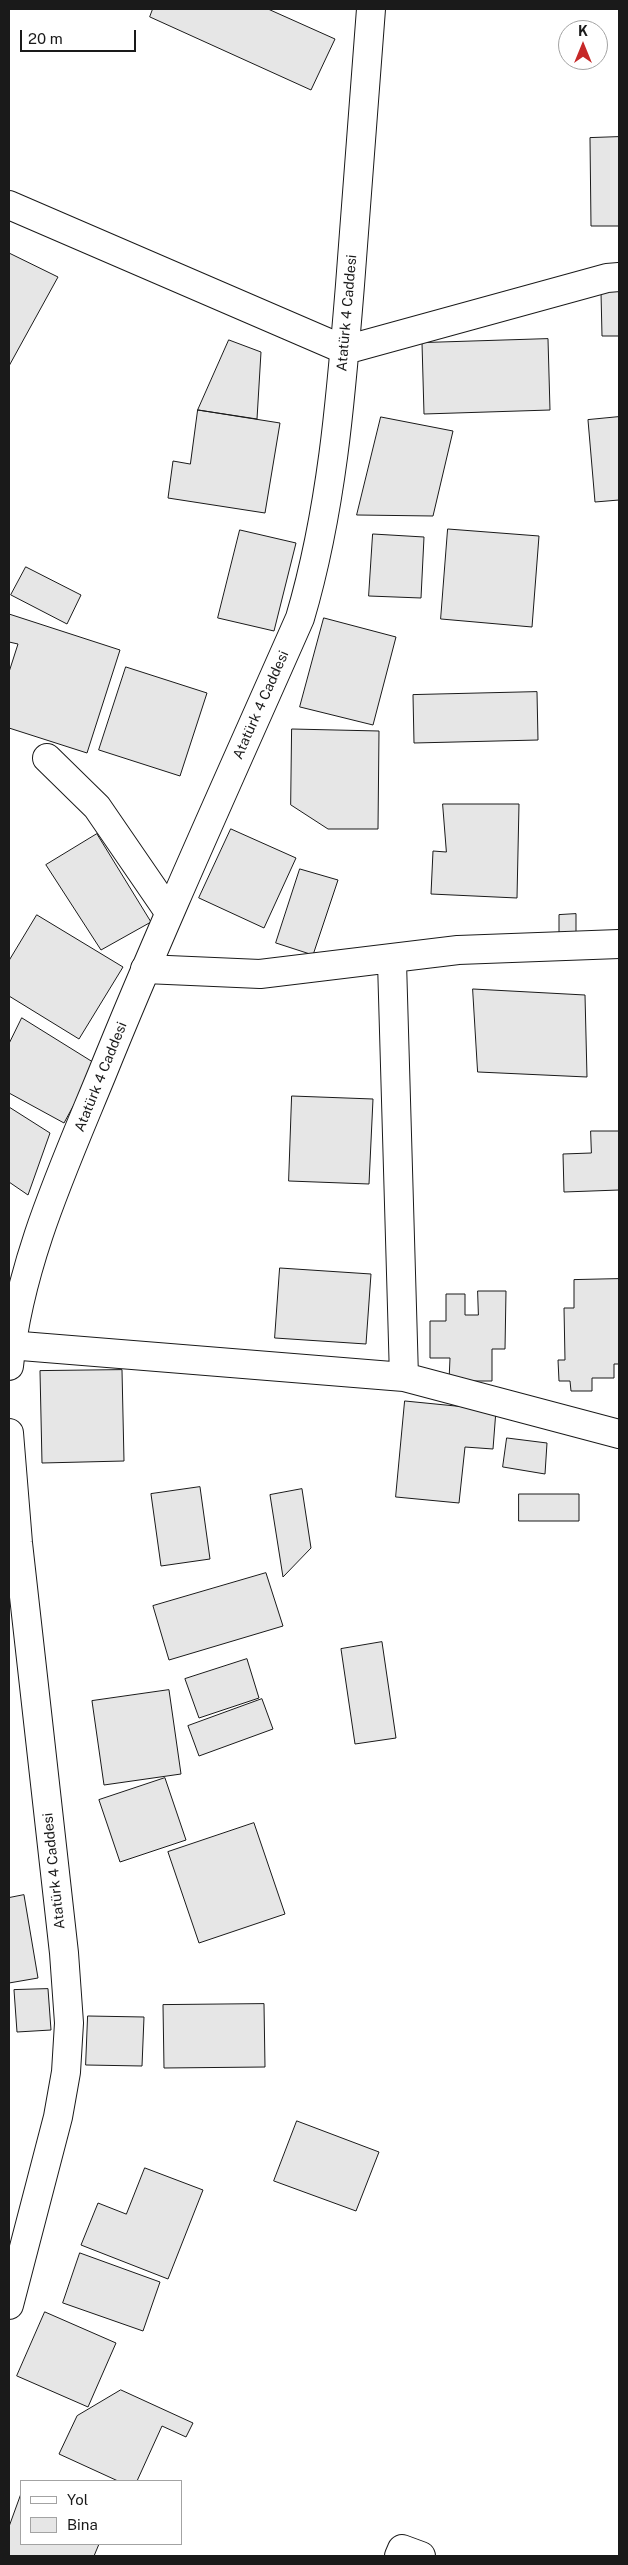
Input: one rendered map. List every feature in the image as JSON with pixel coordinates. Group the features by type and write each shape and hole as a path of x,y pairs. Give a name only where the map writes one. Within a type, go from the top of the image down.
{"street":[{"name":"Atatürk 4 Caddesi","path":"9,1352 41,1225 169,912 300,618 311,581 333,459 345,350 371,9"},
{"path":"9,205 345,350 607,278 619,277"},
{"path":"47,758 97,807 169,912"},
{"path":"145,969 260,974 458,950 619,944"},
{"path":"390,959 392,962 404,1377"},
{"path":"9,1352 404,1377 619,1434"},
{"name":"Atatürk 4 Caddesi","path":"9,1433 18,1543 64,1953 69,2023 66,2072 58,2117 9,2305"},
{"path":"399,2556 402,2548 421,2556"}],"building":[{"path":"153,9 268,9 335,39 311,90 150,17"},
{"path":"619,137 619,226 591,226 590,138"},
{"path":"9,253 58,277 9,366"},
{"path":"619,291 619,336 602,336 601,292"},
{"path":"548,339 550,410 424,414 422,343"},
{"path":"229,340 261,352 257,419 198,410"},
{"path":"198,410 280,423 265,513 168,498 173,461 190,464"},
{"path":"381,417 453,431 433,516 357,515"},
{"path":"619,417 619,500 595,502 588,420"},
{"path":"448,529 539,536 532,627 441,619"},
{"path":"240,530 296,543 274,631 218,618"},
{"path":"373,534 424,537 421,598 369,596"},
{"path":"26,567 81,595 67,624 11,595"},
{"path":"9,614 120,650 87,753 9,728 9,672 18,644 9,642"},
{"path":"324,618 396,637 373,725 300,707"},
{"path":"126,667 207,693 180,776 99,750"},
{"path":"537,692 538,740 414,743 413,695"},
{"path":"292,729 379,731 378,829 328,829 291,805"},
{"path":"443,804 519,804 517,898 431,894 433,851 446,852"},
{"path":"231,829 296,858 264,928 199,898"},
{"path":"97,834 151,922 101,950 46,865"},
{"path":"300,869 338,880 313,955 276,943"},
{"path":"576,914 576,933 559,933 559,915"},
{"path":"37,915 123,967 79,1039 9,996 9,961"},
{"path":"473,989 585,995 587,1077 478,1072"},
{"path":"22,1018 96,1064 64,1123 9,1093 9,1044"},
{"path":"292,1096 373,1099 369,1184 289,1181"},
{"path":"9,1107 50,1133 28,1195 9,1182"},
{"path":"591,1131 619,1131 619,1190 564,1192 563,1154 591,1153"},
{"path":"280,1268 371,1274 366,1344 275,1338"},
{"path":"619,1279 619,1364 614,1364 614,1378 592,1378 592,1391 571,1391 570,1381 559,1381 558,1360 565,1360 564,1308 574,1308 574,1280"},
{"path":"478,1291 506,1291 505,1349 492,1349 492,1381 449,1381 450,1358 430,1358 430,1321 446,1321 446,1294 465,1294 465,1315 478,1315"},
{"path":"122,1370 124,1461 42,1463 40,1371"},
{"path":"405,1401 496,1410 493,1449 465,1447 459,1503 396,1497"},
{"path":"507,1438 547,1443 545,1474 503,1467"},
{"path":"200,1487 210,1559 161,1566 151,1494"},
{"path":"302,1489 311,1548 283,1577 270,1495"},
{"path":"519,1494 579,1494 579,1521 519,1521"},
{"path":"266,1573 283,1626 169,1660 153,1606"},
{"path":"382,1642 396,1738 355,1744 341,1649"},
{"path":"247,1659 259,1698 199,1718 185,1679"},
{"path":"169,1690 181,1774 104,1785 92,1701"},
{"path":"262,1699 273,1729 199,1756 188,1726"},
{"path":"165,1778 186,1840 120,1862 99,1800"},
{"path":"254,1823 285,1914 199,1943 168,1852"},
{"path":"24,1895 38,1978 9,1983 9,1898"},
{"path":"48,1989 51,2030 17,2032 14,1990"},
{"path":"264,2004 265,2067 164,2068 163,2005"},
{"path":"88,2016 144,2017 142,2066 86,2065"},
{"path":"297,2121 379,2152 356,2211 274,2181"},
{"path":"145,2168 203,2190 168,2279 81,2245 98,2203 126,2214"},
{"path":"80,2253 160,2282 143,2331 63,2303"},
{"path":"45,2312 116,2343 88,2407 17,2376"},
{"path":"121,2390 193,2423 186,2437 162,2426 137,2480 116,2480 59,2454 77,2416"},
{"path":"20,2497 20,2545 99,2545 94,2556 9,2556 9,2527"}]}
